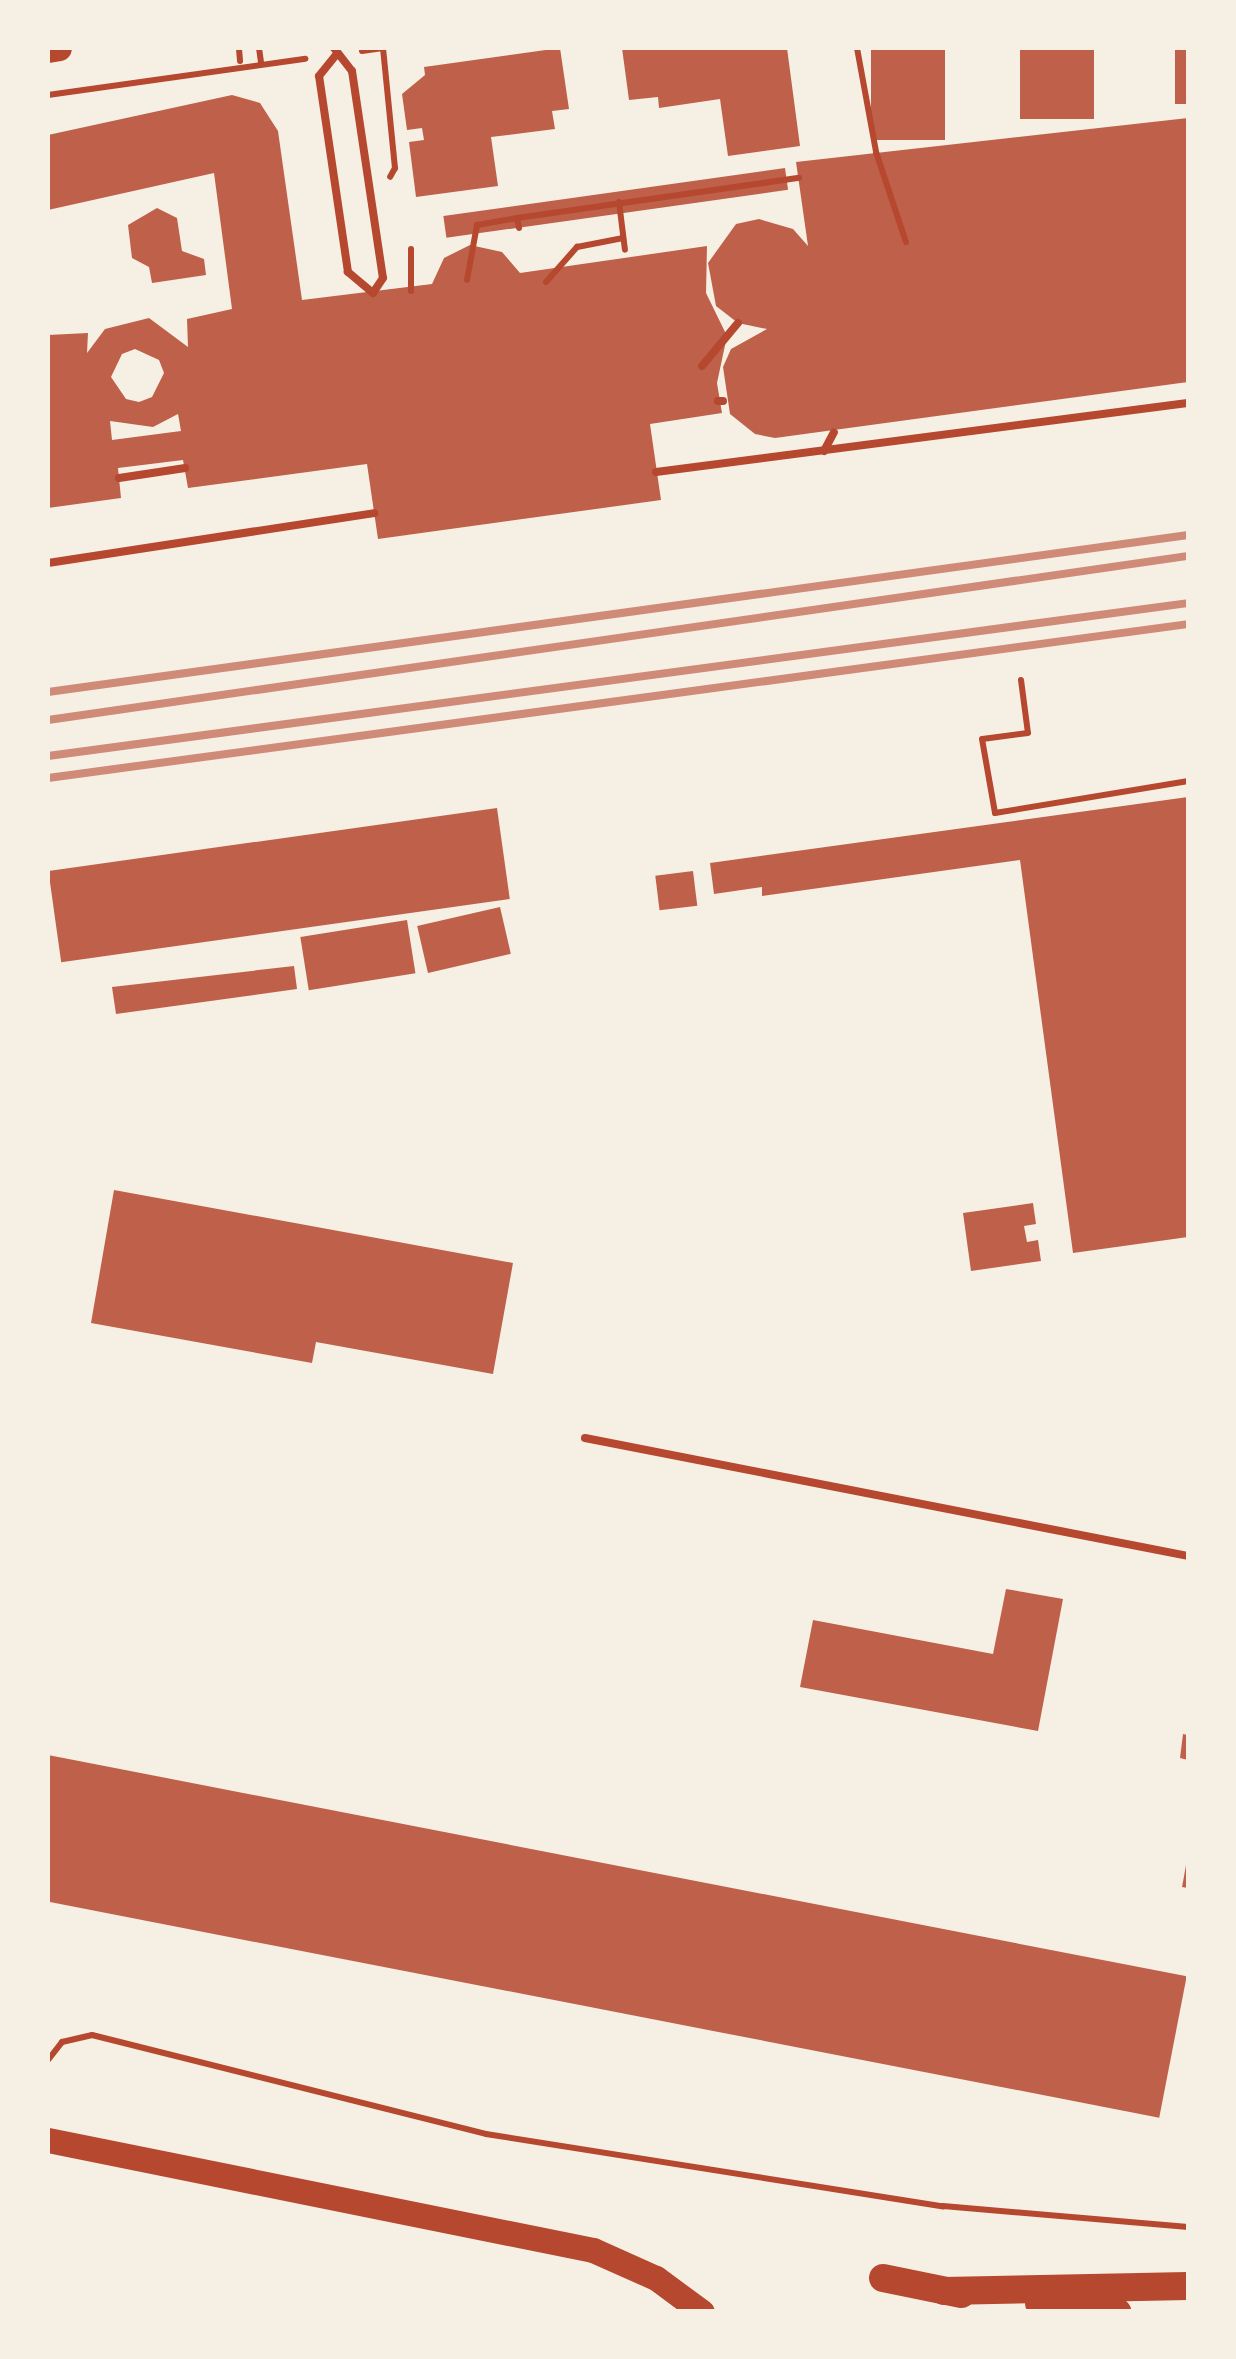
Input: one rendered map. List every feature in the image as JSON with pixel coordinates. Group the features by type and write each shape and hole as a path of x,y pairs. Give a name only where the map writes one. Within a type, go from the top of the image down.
{"highway":[{"path":"883,2278 944,2292 1117,2312"},
{"path":"944,2292 1188,2286"}],"main road":[{"path":"48,50 59,48"},
{"path":"48,2140 593,2250 656,2278 702,2312"}],"lane":[{"path":"335,52 352,71 383,278 372,293 348,272 319,76 335,52"},
{"path":"702,366 738,323"},
{"path":"656,472 1188,403"},
{"path":"824,452 834,432"},
{"path":"119,478 185,468"},
{"path":"48,563 374,513"},
{"path":"586,1438 1188,1556"}],"path":[{"path":"48,95 261,63 259,48"},
{"path":"383,48 384,66"},
{"path":"857,48 876,152 906,242"},
{"path":"239,49 240,61"},
{"path":"467,280 477,225 798,178"},
{"path":"618,202 625,250"},
{"path":"518,218 518,228"},
{"path":"546,282 577,247 623,238"},
{"path":"411,249 411,291"},
{"path":"1020,680 1028,733 982,740 995,812 1188,781"},
{"path":"48,2060 62,2042 92,2034 486,2134 943,2206 1188,2227"}],"building":[{"path":"560,48 569,109 552,111 555,129 491,137 498,186 416,197 409,142 424,140 422,128 407,130 402,94 425,75 424,67"},
{"path":"622,48 787,48 800,146 728,156 720,99 659,108 658,97 629,100"},
{"path":"871,48 945,48 945,140 871,140"},
{"path":"1020,48 1094,48 1094,119 1020,119"},
{"path":"1175,48 1188,48 1188,104 1175,104"},
{"path":"232,95 260,103 278,131 302,300 432,284 444,258 470,245 502,252 520,273 707,246 706,293 727,336 717,383 722,413 650,424 661,500 378,539 367,464 188,488 183,460 118,468 121,498 48,508 48,335 88,333 87,353 105,329 149,318 188,347 187,319 232,309 214,173 48,210 48,135","holes":["135,349 159,360 164,373 152,397 139,402 126,399 111,377 122,354","178,414 181,431 112,440 110,421 153,427"]},
{"path":"1188,118 1188,382 775,438 755,434 730,414 723,367 731,349 767,329 738,323 716,306 708,263 736,224 759,219 793,229 808,246 796,162"},
{"path":"785,168 788,190 446,238 443,216"},
{"path":"157,208 177,218 182,251 204,259 206,275 152,283 149,267 132,258 128,225"},
{"path":"1188,797 1188,1237 1073,1253 1020,860 762,896 762,887 714,894 710,863"},
{"path":"497,808 510,899 61,962 48,871"},
{"path":"693,871 697,906 660,910 655,876"},
{"path":"500,907 511,954 428,973 417,926"},
{"path":"407,920 415,973 309,990 300,937"},
{"path":"294,966 297,989 116,1014 112,987"},
{"path":"114,1190 513,1263 493,1374 316,1342 312,1363 91,1323"},
{"path":"1033,1203 1036,1224 1024,1226 1027,1242 1038,1240 1041,1261 971,1271 963,1213"},
{"path":"1006,1589 1063,1599 1038,1731 800,1687 813,1620 993,1654"},
{"path":"1183,1734 1188,1735 1188,1760 1180,1758"},
{"path":"48,1755 1187,1976 1159,2118 48,1902"},
{"path":"1188,1861 1188,1888 1182,1887"}],"railway":[{"path":"48,692 1188,535"},
{"path":"48,720 1188,556"},
{"path":"48,756 1188,603"},
{"path":"48,778 1188,624"}]}
